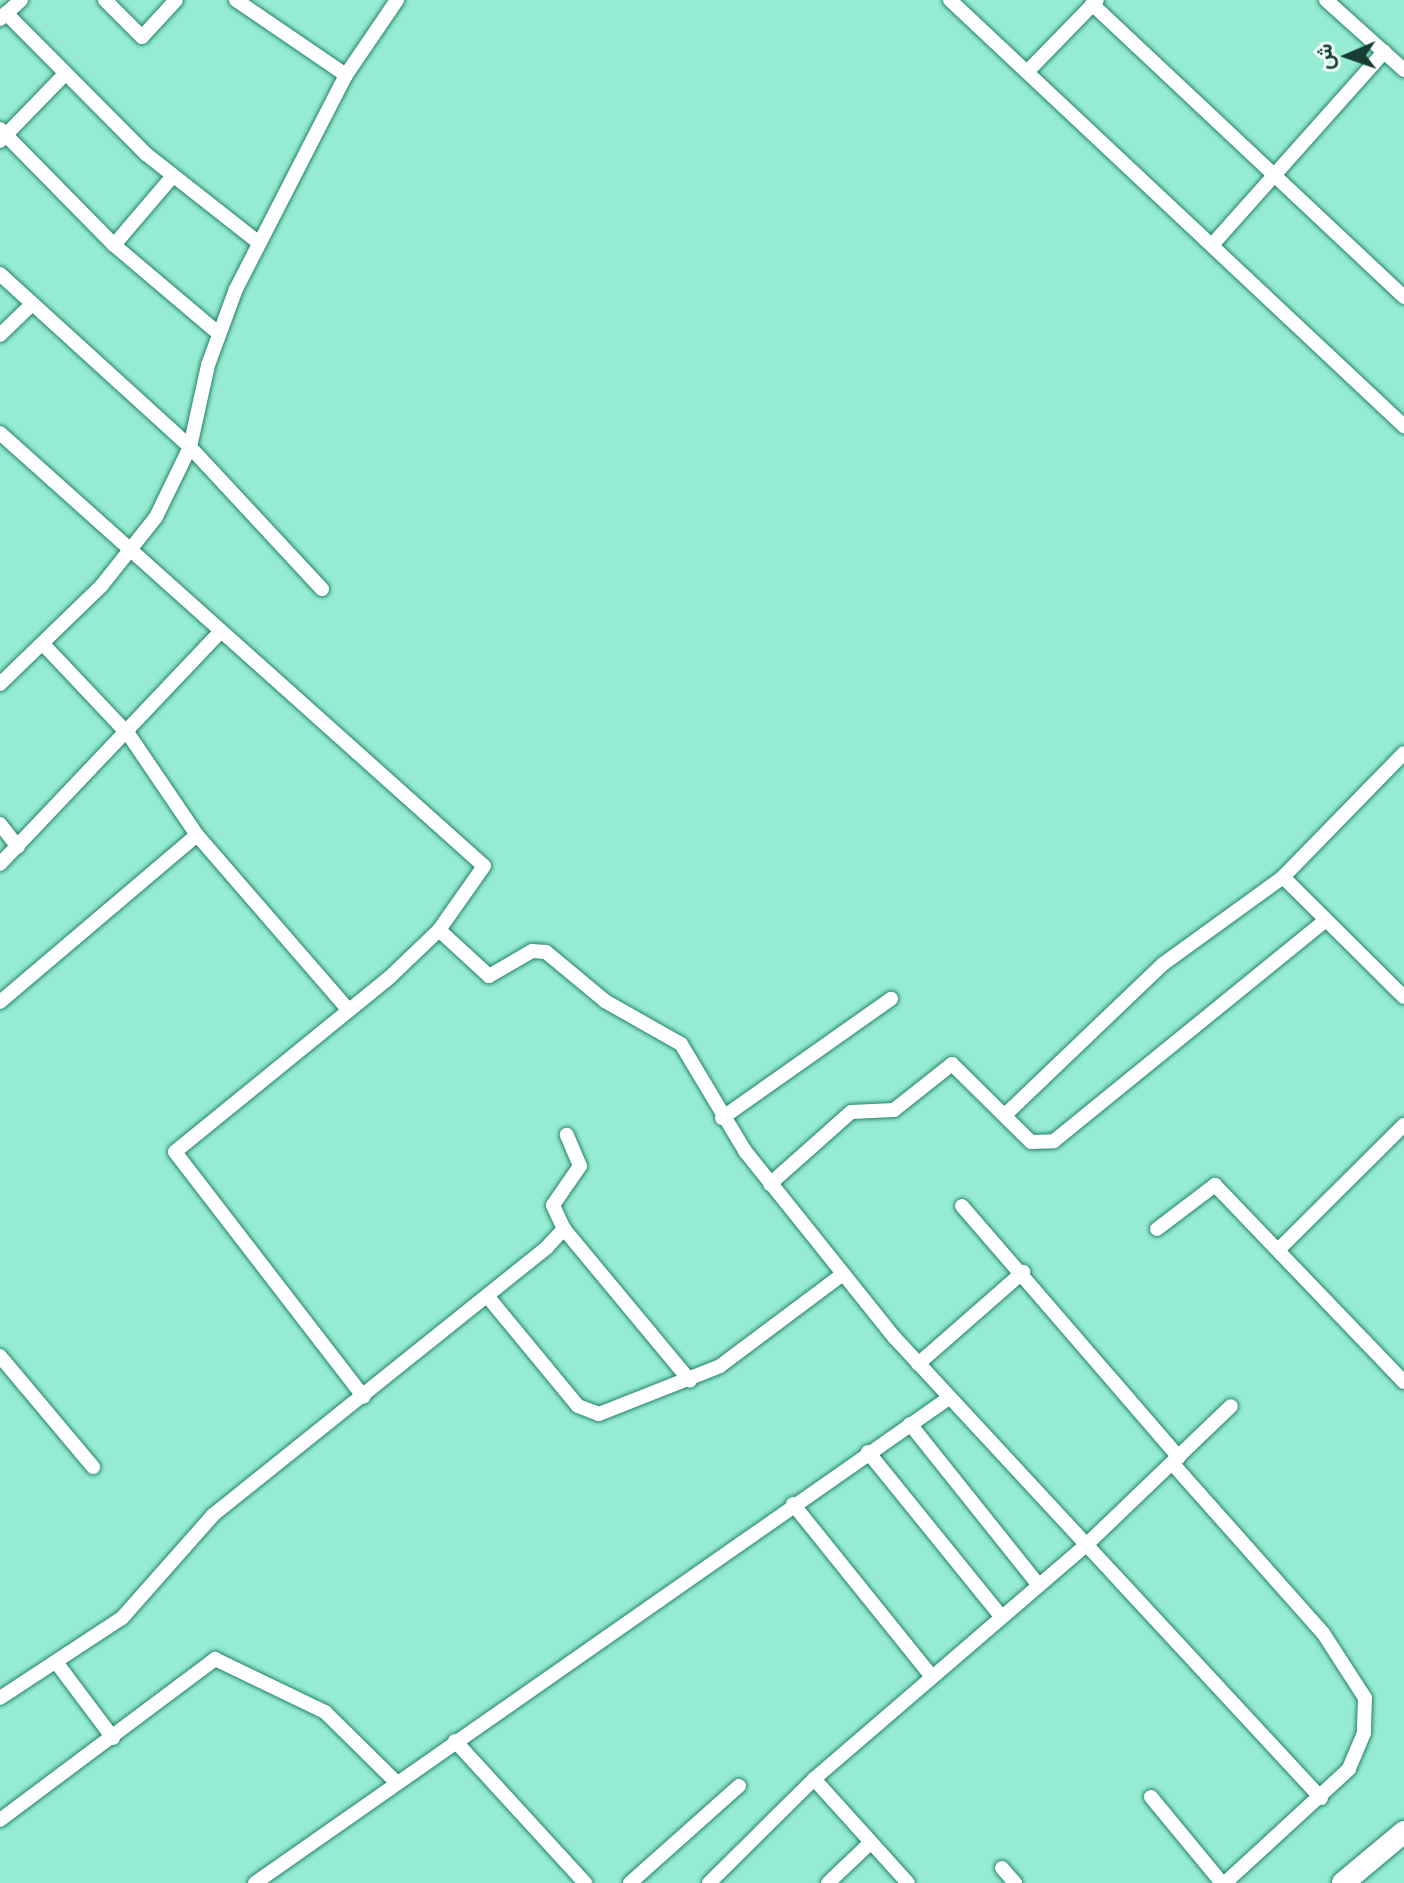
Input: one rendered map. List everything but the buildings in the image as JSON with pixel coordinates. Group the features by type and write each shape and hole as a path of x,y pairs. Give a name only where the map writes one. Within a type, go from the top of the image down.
{"main road":[{"path":"1343,1883 1404,1832"}],"street":[{"path":"21,0 3,16 62,77 172,177 259,243"},
{"path":"105,0 142,37 176,0"},
{"path":"236,0 346,75"},
{"path":"0,684 43,644 131,551 190,447 218,333 259,243 346,75 394,1"},
{"path":"1212,245 1274,175 1396,58 1328,1"},
{"path":"1027,72 1094,2 1404,297"},
{"path":"961,4 1027,72 1401,416"},
{"path":"62,77 2,135 114,245 218,333"},
{"path":"114,245 172,177"},
{"path":"0,274 29,307 190,447 322,589"},
{"path":"0,335 29,307"},
{"path":"0,433 479,858 479,880 439,930 175,1154 364,1397"},
{"path":"0,864 129,735 221,631"},
{"path":"43,644 129,735 197,835 347,1008"},
{"path":"1006,1114 1163,964 1283,877 1404,753"},
{"path":"0,824 18,847"},
{"path":"0,1002 197,835"},
{"path":"1283,877 1322,923 1404,997"},
{"path":"770,1184 851,1112 894,1110 949,1065 1006,1114 1031,1142 1054,1141 1322,923"},
{"path":"439,930 489,976 532,951 546,952 605,1001 681,1044 722,1118 770,1184 918,1364 1321,1798"},
{"path":"722,1118 891,999"},
{"path":"1279,1249 1404,1125"},
{"path":"567,1135 580,1166 552,1209 564,1229 690,1381"},
{"path":"1157,1229 1215,1185 1404,1382"},
{"path":"962,1206 1023,1272 1175,1460 1323,1633 1363,1689 1361,1745 1321,1798 1224,1883 1151,1797"},
{"path":"0,1698 122,1618 186,1539 488,1297 564,1229"},
{"path":"918,1364 1023,1272"},
{"path":"488,1297 585,1412 599,1414 690,1381 747,1350 843,1274"},
{"path":"0,1356 93,1467"},
{"path":"255,1883 395,1781 949,1398"},
{"path":"709,1883 814,1779 1037,1583 1085,1546 1231,1406"},
{"path":"910,1424 1037,1583"},
{"path":"868,1452 1001,1616"},
{"path":"793,1504 932,1677"},
{"path":"0,1820 223,1659 325,1712 395,1781"},
{"path":"56,1662 113,1738"},
{"path":"455,1741 585,1883"},
{"path":"814,1779 908,1883"},
{"path":"630,1883 739,1786"},
{"path":"828,1883 871,1842"},
{"path":"1002,1868 1015,1883"}]}
